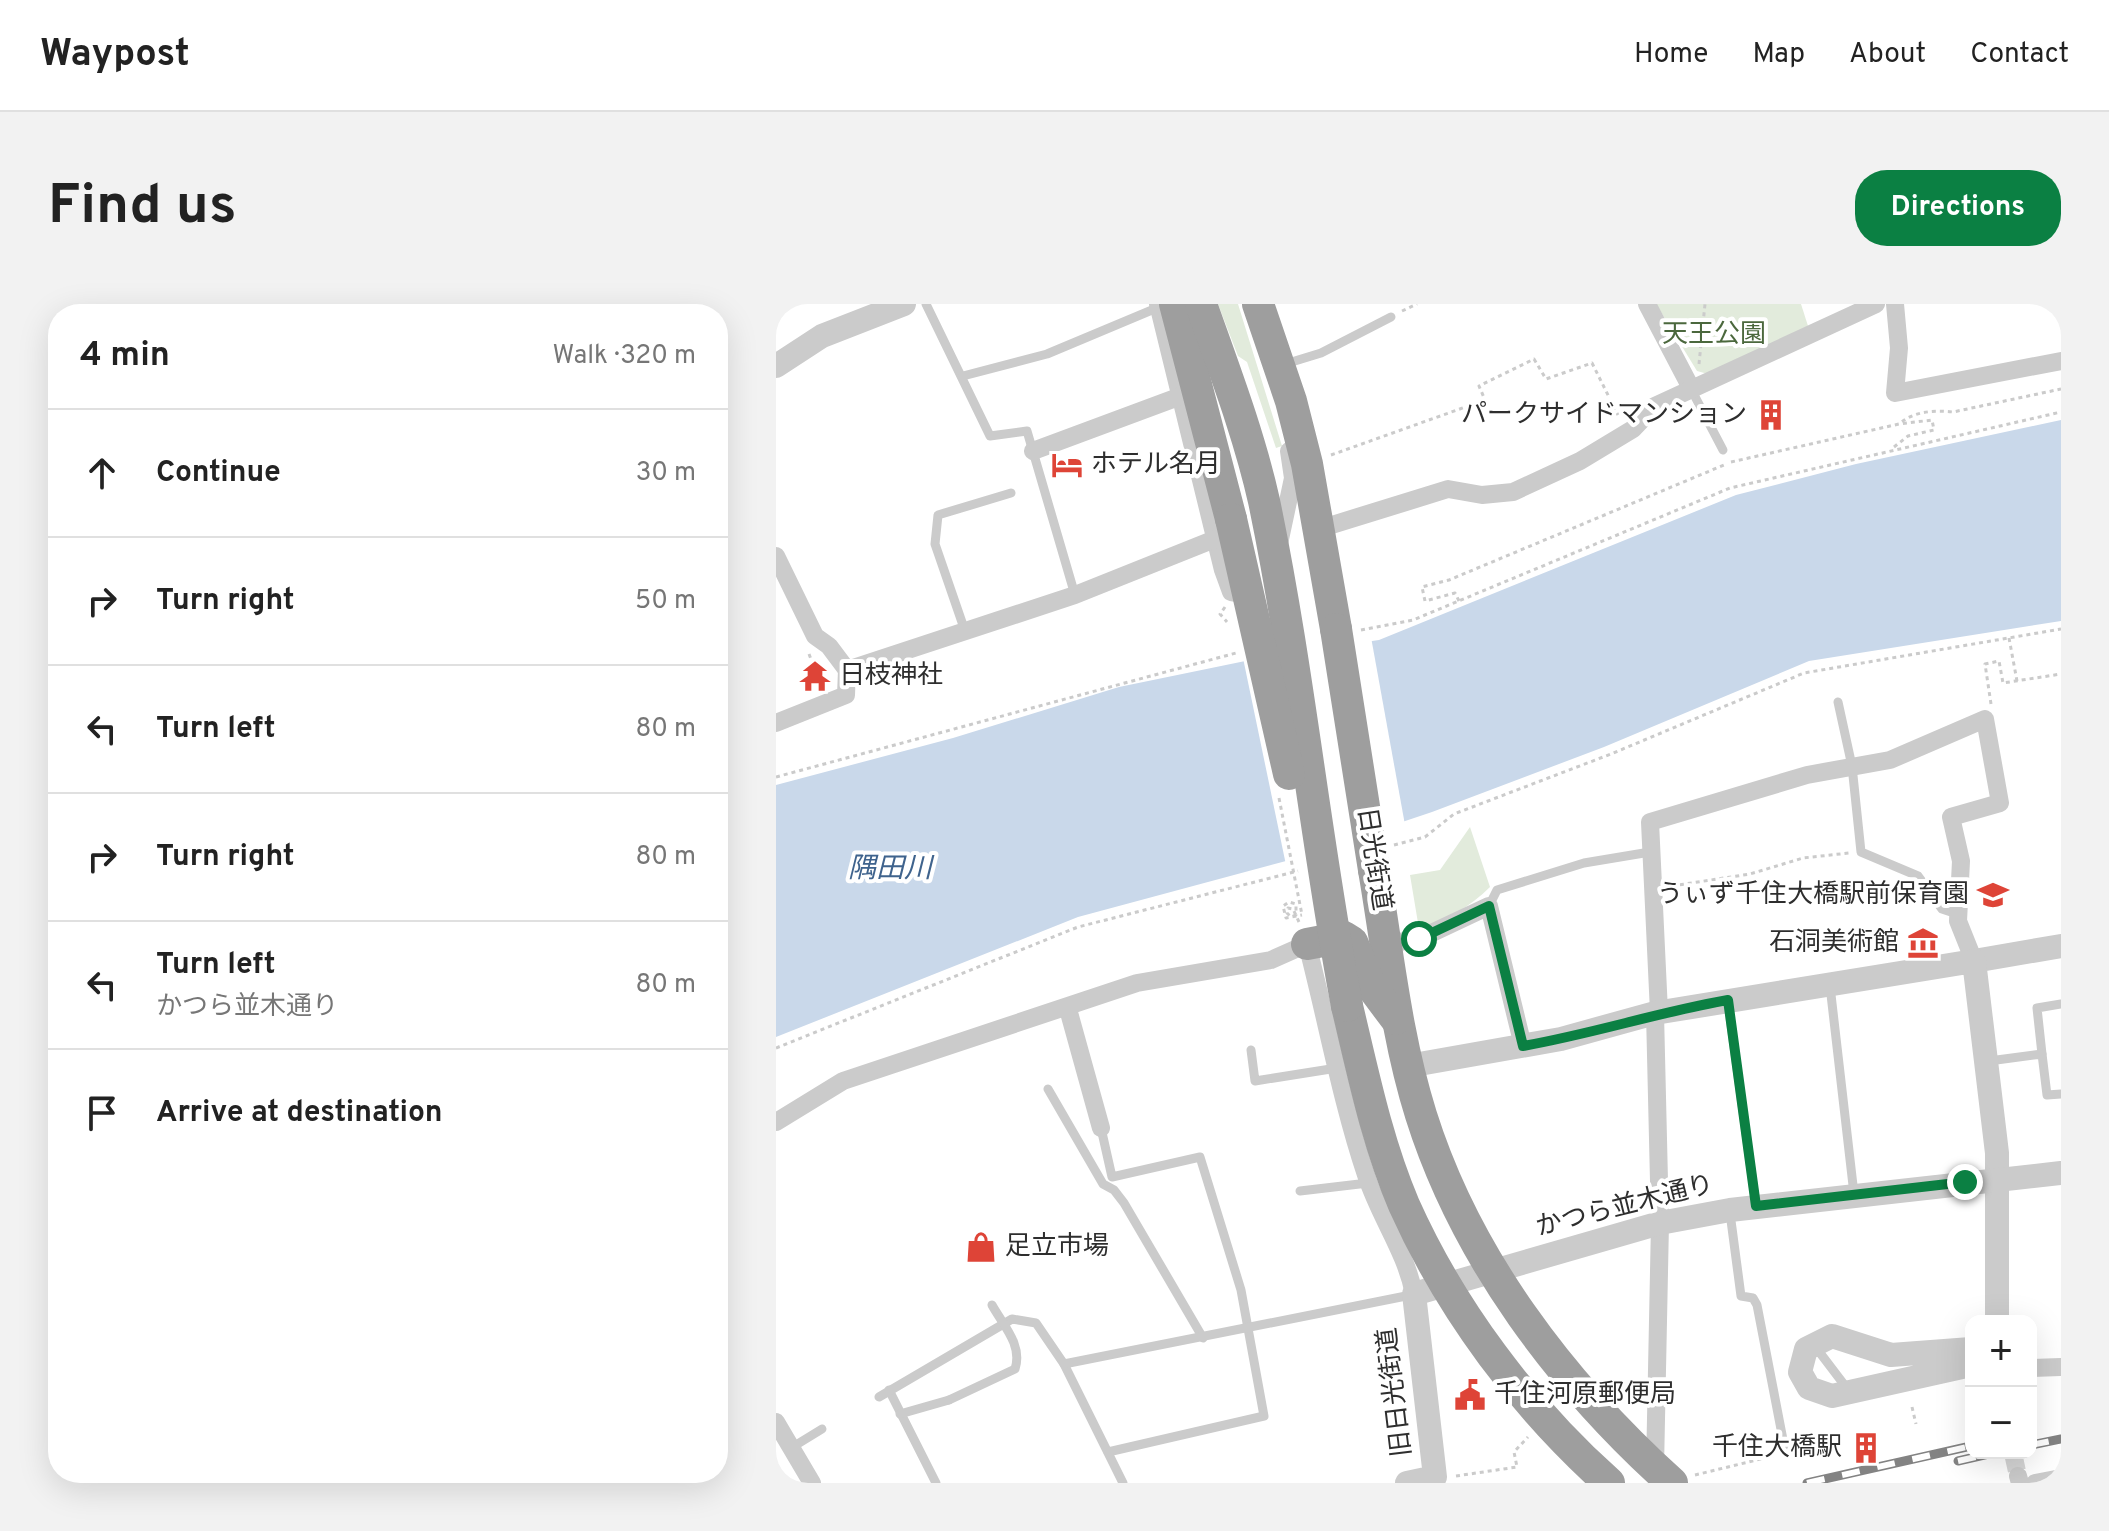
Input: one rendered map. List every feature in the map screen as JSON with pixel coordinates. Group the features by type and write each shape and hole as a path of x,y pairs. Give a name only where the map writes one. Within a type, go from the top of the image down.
{"highway":[{"name":"日光街道","path":"1201,304 1263,498 1290,638 1314,874"},
{"name":"日光街道","path":"1258,304 1291,401 1344,630 1399,1023 1408,1066 1439,1168 1494,1271 1531,1329 1578,1389 1674,1475"},
{"name":"日光街道","path":"1163,305 1391,1168 1410,1216 1446,1285 1506,1373 1550,1425 1609,1483"},
{"path":"1305,930 1344,937 1352,942 1369,983 1399,1023"}],"street":[{"path":"776,366 822,336 904,304"},
{"path":"1647,304 1693,387"},
{"path":"1319,529 1448,489 1482,495 1513,492 1580,461 1633,429 1655,406 1876,304"},
{"path":"1895,304 1899,348 1895,393 2061,361"},
{"path":"1163,305 1181,396 1223,529 1231,592 1243,594 1253,590 1271,570 1292,491 1287,436 1291,401"},
{"path":"1033,451 1181,396"},
{"path":"847,670 1075,595 1223,529"},
{"path":"776,556 815,636 829,646 847,670 846,695 776,723"},
{"path":"1674,1475 1660,1223 1650,822 1749,791 1890,760 1985,719 2000,803 1951,817 1961,861 1957,914 1974,961 1987,1061 1997,1179 1997,1315"},
{"path":"1386,944 1419,939 1489,906 1523,1046"},
{"path":"776,1122 843,1081 1068,1009 1137,983 1271,960 1305,930 1368,1183 1410,1274 1414,1294"},
{"path":"1408,1066 1561,1039 1657,1013 2061,946"},
{"path":"1068,1009 1101,1128"},
{"name":"かつら並木通り","path":"1414,1294 1660,1223 1756,1206 2061,1173"},
{"name":"旧日光街道","path":"1414,1294 1435,1480"},
{"path":"1965,1350 1891,1355 1840,1337 1813,1343 1802,1354 1800,1372 1809,1388 1824,1396 1851,1394 1965,1366"},
{"path":"2037,1368 2061,1367"},
{"path":"776,1422 812,1483"},
{"path":"2025,1481 2061,1478"},
{"path":"1407,1483 1435,1480"}],"lane":[{"path":"926,304 944,347 963,376 990,436 1027,431 1075,595"},
{"path":"963,376 1047,354 1163,305"},
{"path":"1279,366 1321,353 1391,317"},
{"path":"1693,387 1723,450"},
{"path":"965,631 935,544 938,515 1011,493"},
{"path":"1838,702 1852,766 1861,852 1918,876 1942,909 1957,914"},
{"path":"1489,906 1497,890 1584,863 1650,852"},
{"path":"1830,983 1854,1194"},
{"path":"1728,1000 1756,1206"},
{"path":"2061,1004 2037,1008 2047,1095 2061,1094"},
{"path":"1251,1050 1255,1081 1337,1068"},
{"path":"1987,1061 2042,1054"},
{"path":"1048,1089 1103,1184 1114,1190"},
{"path":"1101,1128 1114,1190 1203,1338"},
{"path":"1108,1452 1264,1416 1241,1290 1200,1157 1112,1177"},
{"path":"1300,1191 1368,1183"},
{"path":"1730,1210 1741,1296 1753,1298 1757,1305 1785,1450"},
{"path":"1064,1364 1414,1294"},
{"path":"900,1414 949,1400 1015,1369 1019,1357 1016,1345 992,1305"},
{"path":"879,1397 1012,1319 1036,1323 1064,1364 1123,1483"},
{"path":"889,1390 936,1483"},
{"path":"790,1448 822,1429"}],"path":[{"path":"1693,387 1705,304"},
{"path":"1331,455 1485,400 1479,386 1534,359 1546,379 1592,363 1617,415 1650,403 1655,406"},
{"path":"1899,424 1908,417 1935,410 1953,412 2061,389"},
{"path":"1344,630 1413,620 1730,488 2061,412"},
{"path":"1459,601 1455,593 1425,601 1422,587 1449,580 1709,470 1899,424 1932,420 1934,430 1908,436 1892,449"},
{"path":"1377,860 1425,837 1454,814 1611,754 1804,673 2061,629"},
{"path":"2009,638 2017,681"},
{"path":"776,777 1245,651"},
{"path":"1988,685 1985,664 1999,661 2003,683 2061,674"},
{"path":"1652,889 1750,874 1803,858 1861,852"},
{"path":"776,1048 1078,927 1314,874"},
{"path":"1295,914 1288,908 1287,913 1296,915 1296,904 1289,902 1283,906 1286,918 1305,930"},
{"path":"1912,1407 1916,1424"},
{"path":"1435,1480 1517,1467 1514,1452 1530,1435"},
{"path":"1674,1475 1785,1453 1785,1450"}],"green space":[{"path":"1218,304 1238,304 1282,446 1276,448 1247,362 1238,356"},
{"name":"天王公園","path":"1656,304 1801,304 1808,326 1708,374 1697,371"},
{"path":"1470,827 1490,887 1457,912 1419,929 1410,875 1440,870"}],"water":[{"name":"隅田川","path":"2061,420 2061,621 1809,661 1604,747 1432,812 1286,861 1078,917 776,1037 776,785 953,738 1119,687 1275,655 1379,640 1736,495 1856,464"}],"pier":[{"path":"1371,637 1405,825 1286,865 1243,658"}],"tunnel":[{"path":"2014,1459 2018,1476"}],"railway":[{"path":"2037,1444 2061,1439"},
{"path":"1807,1483 1965,1447"},
{"path":"1958,1461 1967,1459"}],"place":[{"name":"パークサイドマンション","path":"1771,415"},
{"name":"ホテル名月","path":"1067,465"},
{"name":"日枝神社","path":"815,676"},
{"name":"うぃず千住大橋駅前保育園","path":"1993,895"},
{"name":"石洞美術館","path":"1923,943"},
{"name":"足立市場","path":"981,1247"},
{"name":"千住河原郵便局","path":"1470,1395"},
{"name":"千住大橋駅","path":"1866,1448"}],"route":[{"path":"1419,939 1489,906 1523,1046 1561,1039 1655,1013 1728,1000 1756,1206 1965,1182"}]}
